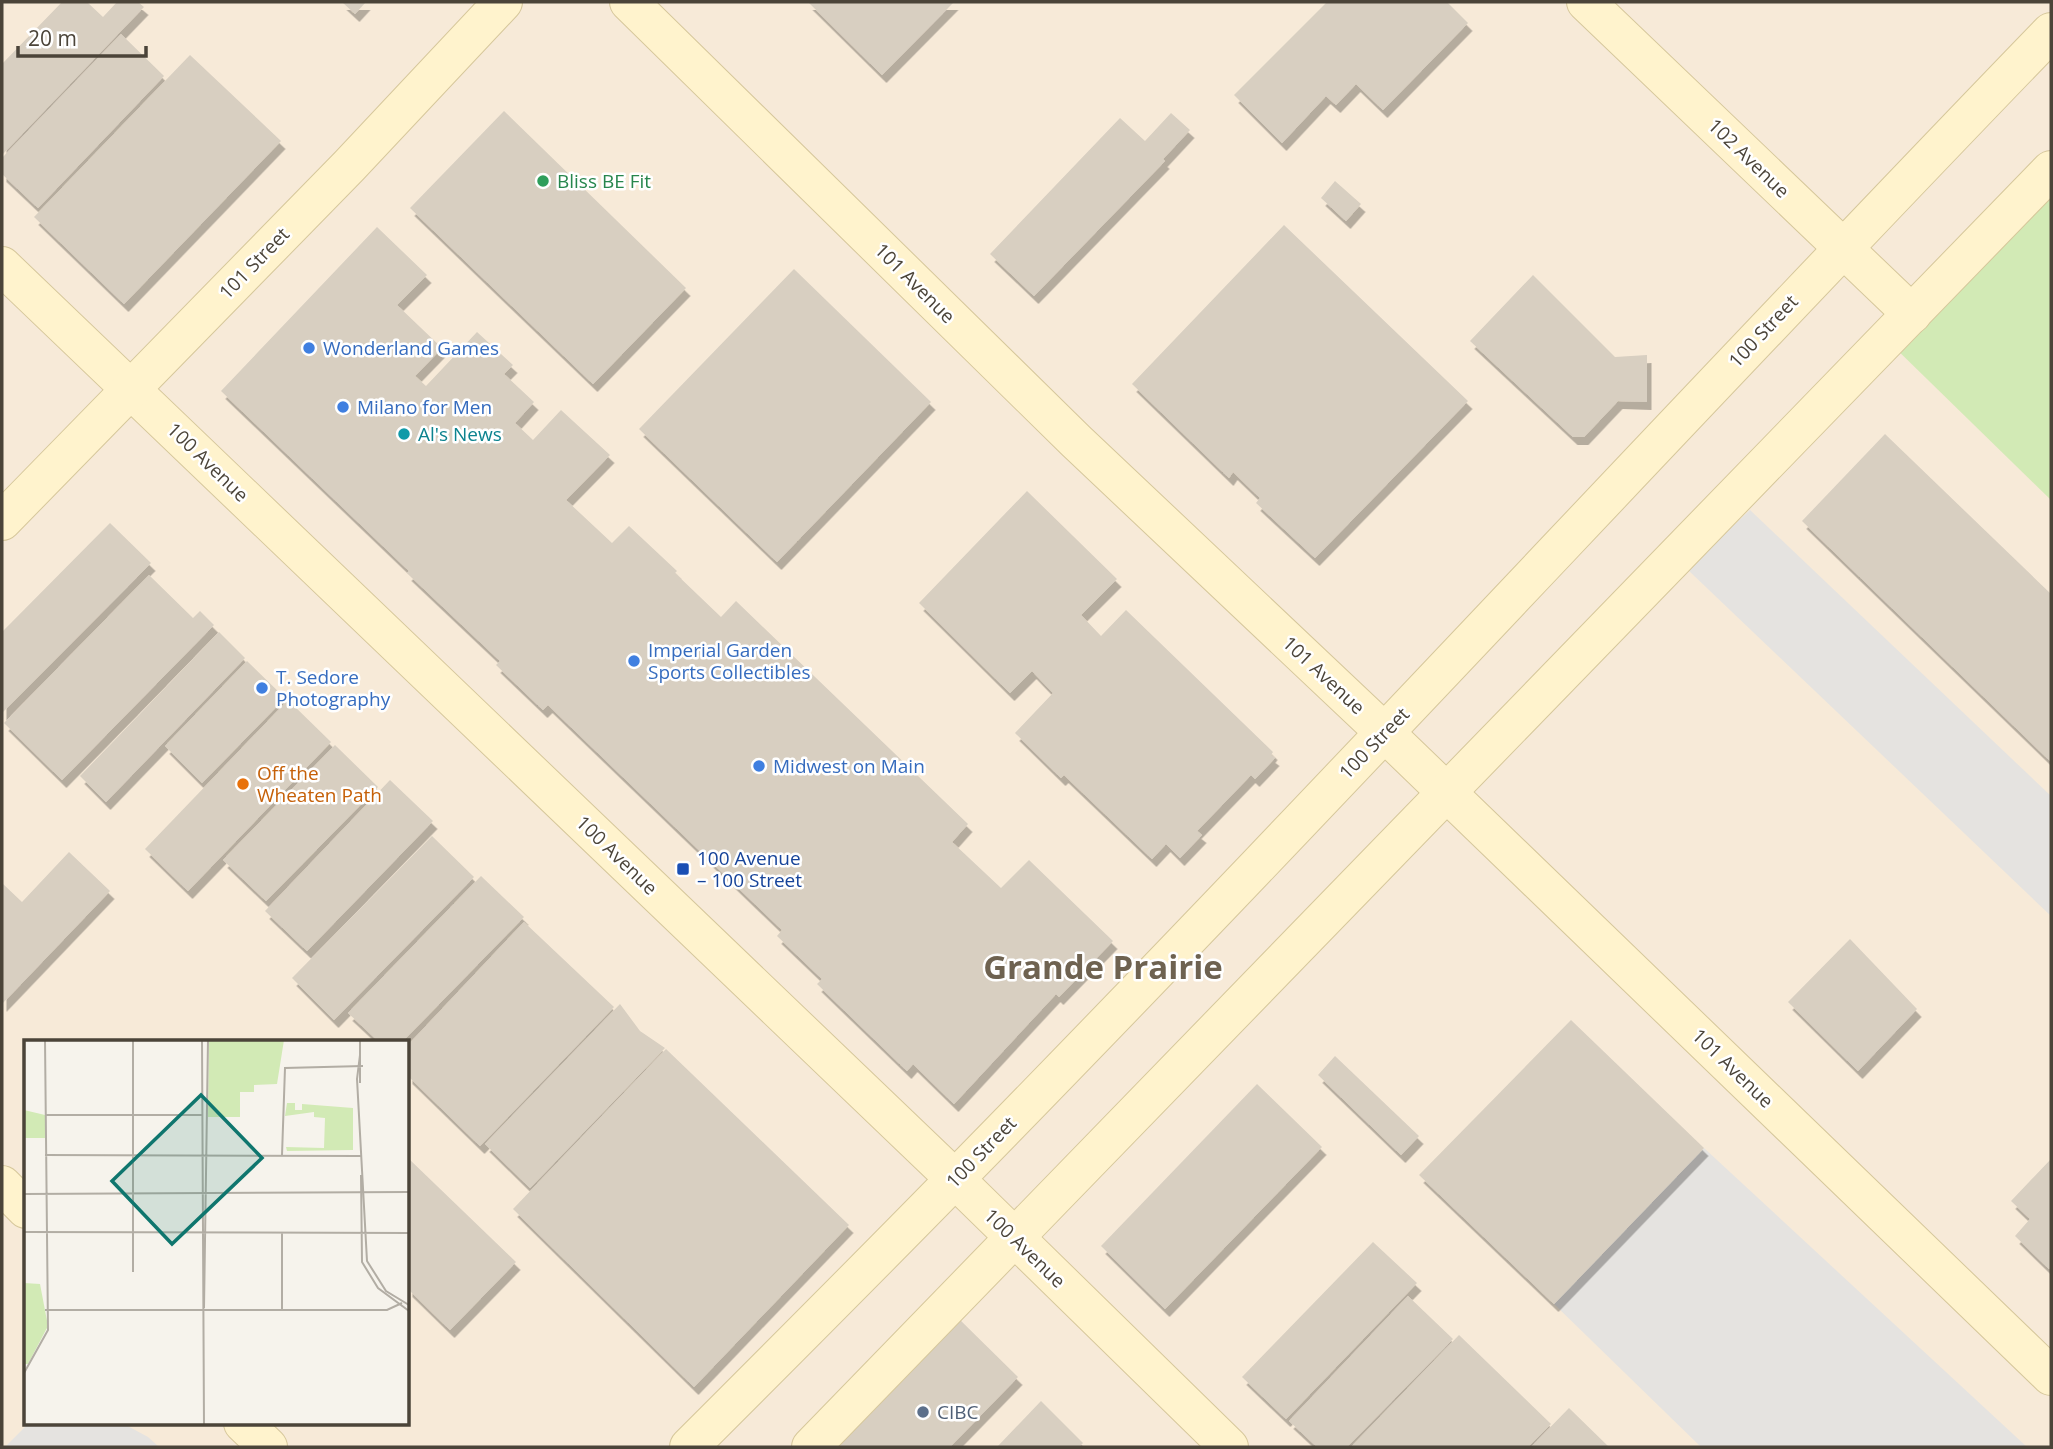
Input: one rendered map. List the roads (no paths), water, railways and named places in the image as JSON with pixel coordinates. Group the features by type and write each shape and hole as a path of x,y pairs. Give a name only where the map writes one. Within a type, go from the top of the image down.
{"main road":[{"name":"101 Street","path":"2,521 349,166 503,2"},
{"name":"101 Avenue","path":"629,2 1076,441 1448,793 2051,1376"},
{"name":"102 Avenue","path":"1586,2 1912,314"},
{"name":"100 Street","path":"689,1447 955,1179 2051,32"},
{"path":"811,1447 2051,170"},
{"name":"100 Avenue","path":"2,266 955,1179 1229,1447"},
{"path":"2,1185 24,1207"},
{"path":"244,1424 268,1447"}],"place":[{"name":"Bliss BE Fit","path":"543,181"},
{"name":"Wonderland Games","path":"309,348"},
{"name":"Milano for Men","path":"343,407"},
{"name":"Al's News","path":"404,434"},
{"name":"Imperial Garden Sports Collectibles","path":"634,661"},
{"name":"T. Sedore Photography","path":"262,688"},
{"name":"Midwest on Main","path":"759,766"},
{"name":"Off the Wheaten Path","path":"243,784"},
{"name":"100 Avenue – 100 Street","path":"683,869"},
{"name":"CIBC","path":"923,1412"}],"district":[{"name":"Grande Prairie","path":"1103,967"}]}
